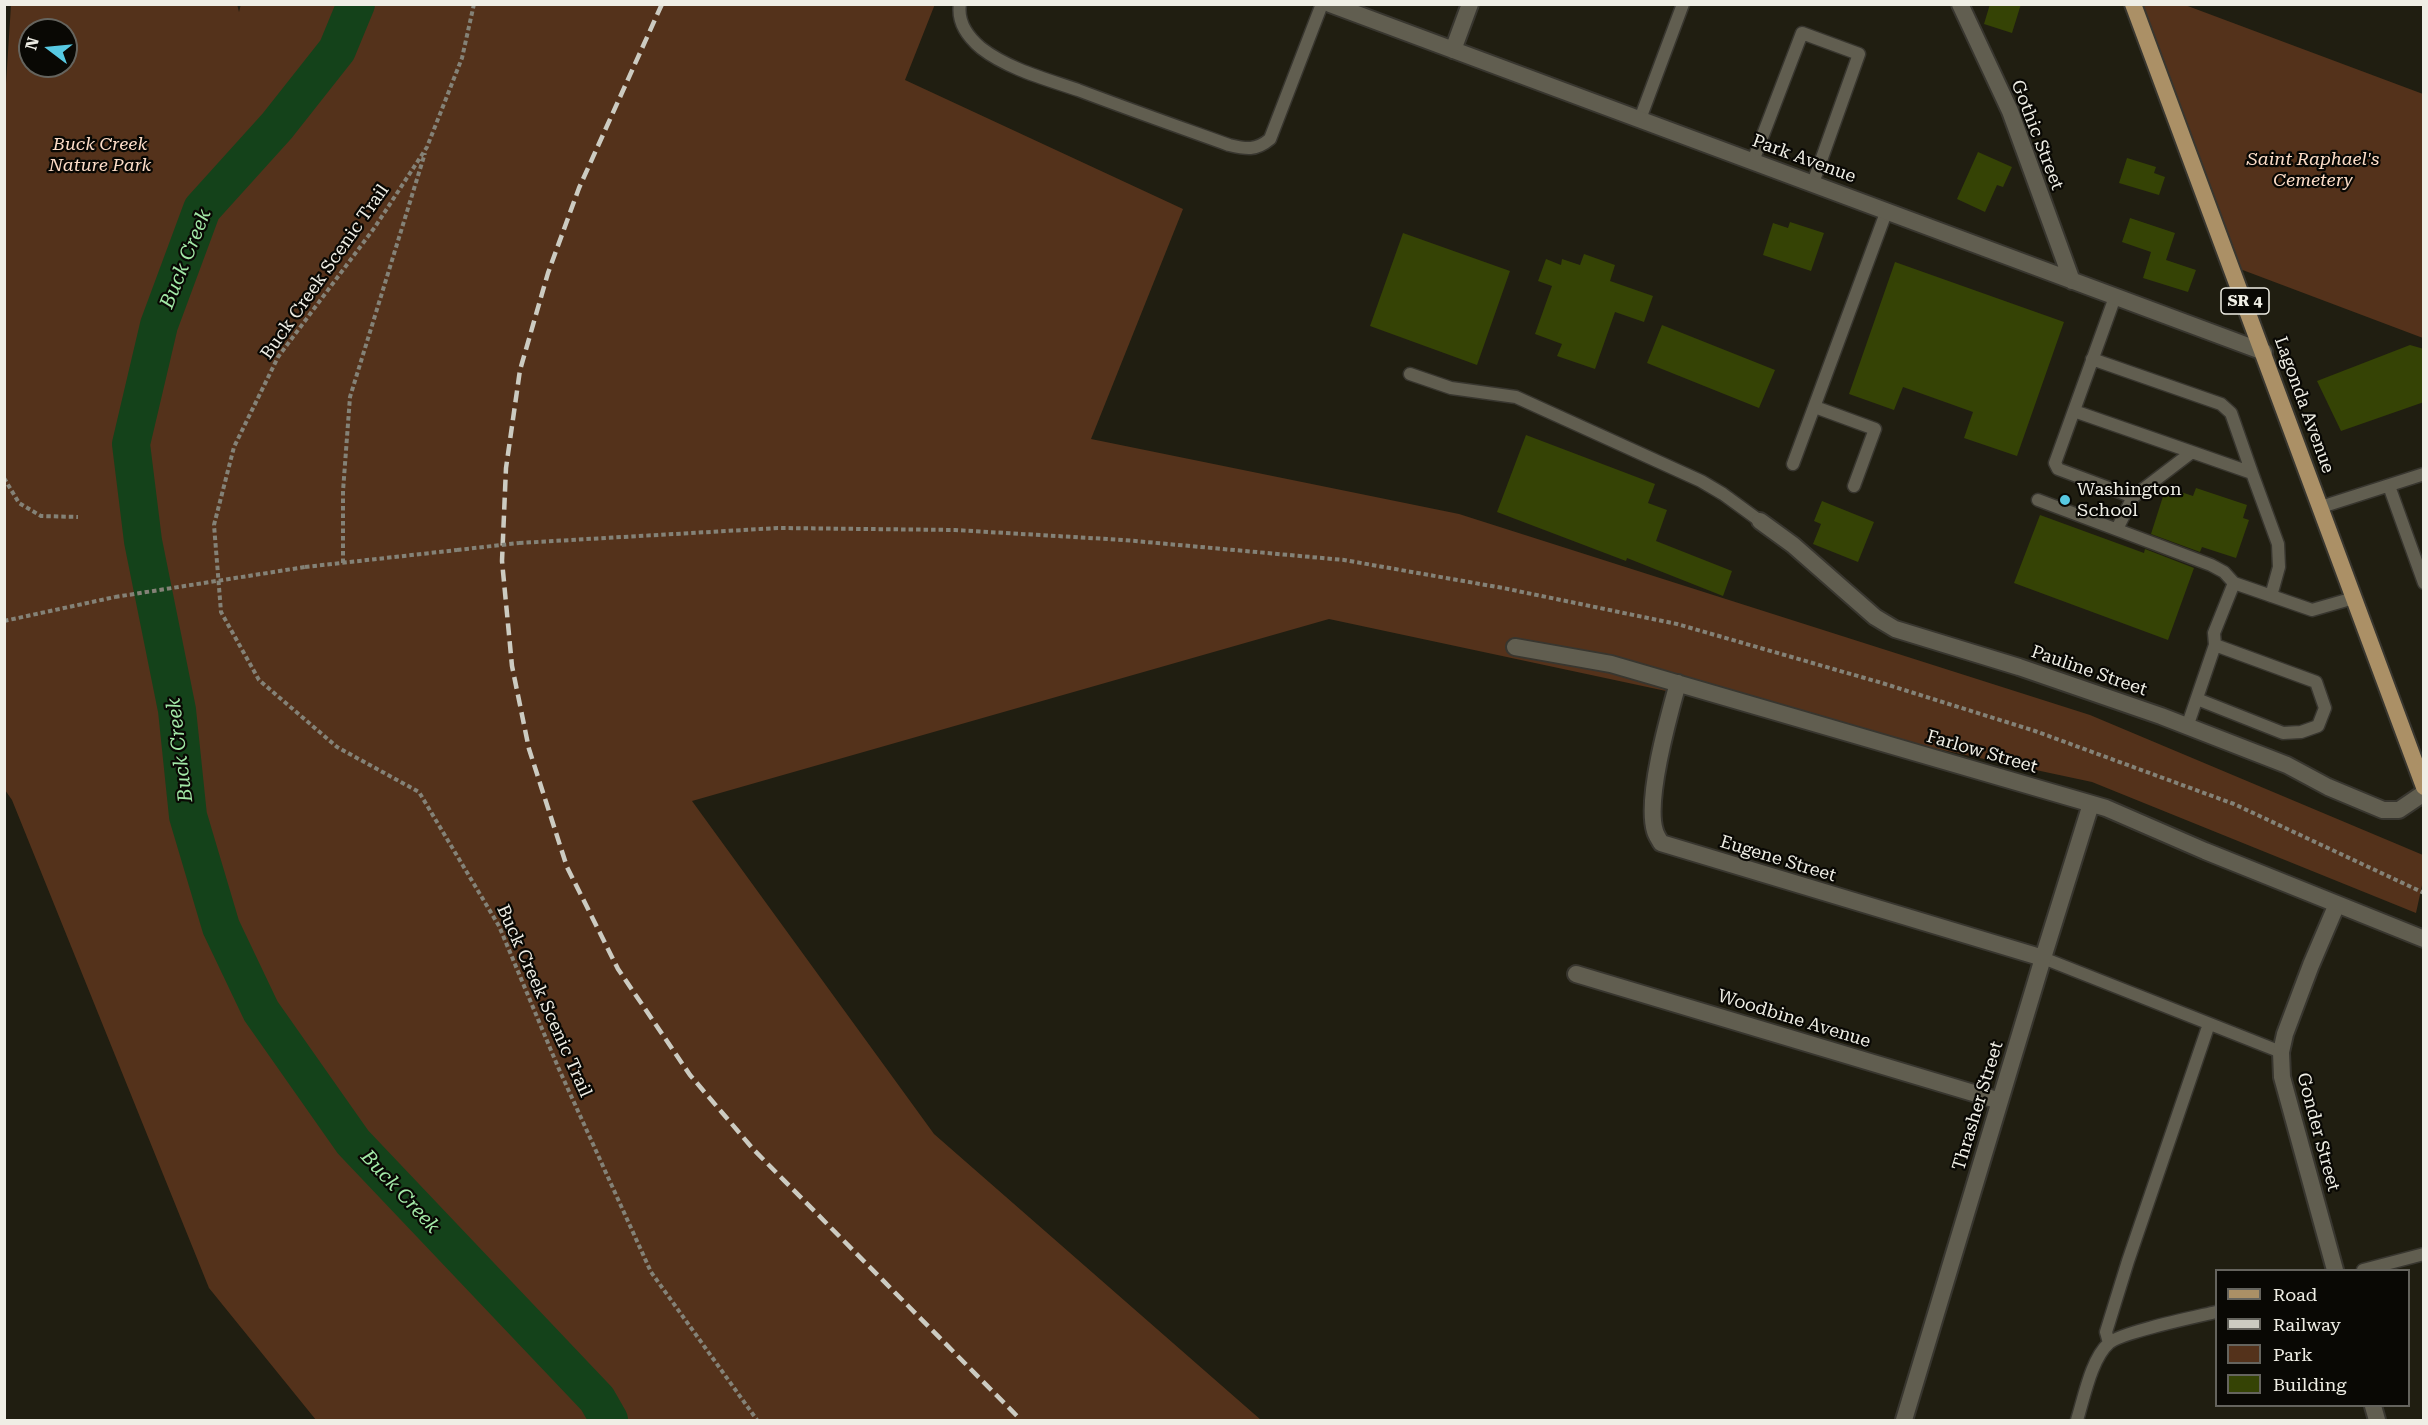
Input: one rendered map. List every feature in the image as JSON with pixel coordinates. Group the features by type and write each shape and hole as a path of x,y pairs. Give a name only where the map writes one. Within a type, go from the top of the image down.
{"main road":[{"name":"Lagonda Avenue","path":"2133,4 2424,787"}],"street":[{"name":"Park Avenue","path":"1330,4 2264,352"},
{"path":"1453,50 1470,4"},
{"name":"Gothic Street","path":"1960,4 2010,111 2072,281"},
{"name":"Pauline Street","path":"1760,521 1792,545 1875,617 1895,629 2019,667 2187,727 2287,765 2328,787 2383,810 2399,810 2424,793"},
{"name":"Farlow Street","path":"1515,647 1611,664 1678,682 2091,804 2424,939"},
{"name":"Eugene Street","path":"1678,682 1653,798 1654,830 1661,843 2043,958"},
{"name":"Thrasher Street","path":"1904,1420 2091,804"},
{"name":"Gonder Street","path":"2336,1269 2282,1077 2281,1052 2285,1034 2311,965 2337,904"},
{"name":"Woodbine Avenue","path":"1576,974 2000,1101"}],"lane":[{"path":"960,4 959,13 963,26 971,38 999,60 1229,145 1250,149 1260,147 1270,139 1322,4"},
{"path":"1640,119 1683,4"},
{"path":"1753,161 1802,33 1859,54 1813,183"},
{"path":"1793,464 1887,210"},
{"path":"2115,297 2056,466 2058,469 2133,497"},
{"path":"2092,359 2221,404 2231,413 2278,544 2279,567 2271,596"},
{"path":"1410,374 1451,388 1516,397 1701,481 1760,521"},
{"path":"1815,407 1875,429 1854,486"},
{"path":"2074,411 2252,473"},
{"path":"2117,530 2133,497 2192,452"},
{"path":"2321,507 2424,474"},
{"path":"2389,486 2424,583"},
{"path":"2038,500 2211,564 2224,572 2234,583 2312,610 2354,598"},
{"path":"2187,727 2215,645 2214,633 2234,583"},
{"path":"2197,699 2283,733 2301,732 2318,726 2325,708 2316,682 2215,645"},
{"path":"2043,958 2281,1052"},
{"path":"2109,1343 2106,1332 2209,1024"},
{"path":"2367,1269 2424,1254"},
{"path":"2077,1420 2091,1371 2109,1343 2132,1333 2215,1312"}],"path":[{"name":"Buck Creek Scenic Trail","path":"474,4 462,58 427,147 375,227 278,357 234,447 214,525 221,612 260,680 337,747 419,792 499,926 558,1067 651,1272 757,1420"},
{"path":"343,563 343,491 350,397 427,147"},
{"path":"4,478 19,503 41,516 78,518"},
{"path":"4,621 114,597 305,567 519,543 778,528 955,530 1124,540 1344,561 1503,588 1677,624 1882,683 2034,731 2234,804 2424,893"}],"green space":[{"name":"Buck Creek Nature Park","path":"237,4 239,12 241,4 935,4 905,80 1183,209 1091,439 1459,514 2090,715 2423,855 2424,876 2416,913 2092,782 1329,619 692,801 934,1134 1261,1420 316,1420 209,1288 12,800 5,790 4,115 11,5"},
{"name":"Saint Raphael's Cemetery","path":"2133,5 2185,5 2423,94 2423,338 2232,266"}],"building":[{"path":"1990,4 2021,4 2012,33 1984,24"},
{"path":"1978,152 2012,167 2003,187 1997,185 1985,212 1957,199"},
{"path":"2127,158 2156,167 2154,173 2165,177 2159,195 2119,183"},
{"path":"2130,218 2175,233 2166,260 2196,270 2188,292 2143,278 2151,252 2122,242"},
{"path":"1790,222 1824,233 1811,271 1763,255 1773,223 1788,228"},
{"path":"1403,233 1510,271 1477,365 1370,326"},
{"path":"1584,254 1615,265 1610,281 1653,296 1644,322 1615,312 1595,369 1557,356 1562,344 1535,334 1552,286 1538,281 1546,259 1561,265 1562,259 1580,265"},
{"path":"1895,262 2064,322 2017,456 1964,438 1973,412 1903,387 1894,410 1849,394"},
{"path":"1662,325 1775,370 1759,408 1647,363"},
{"path":"2410,345 2424,349 2424,402 2341,431 2317,381"},
{"path":"1526,435 1655,484 1648,503 1667,510 1656,541 1732,571 1723,596 1627,558 1626,561 1497,512"},
{"path":"2166,487 2193,496 2196,488 2247,505 2243,518 2249,520 2236,558 2202,547 2200,552 2151,534"},
{"path":"1822,501 1874,522 1858,562 1813,544 1821,524 1814,521"},
{"path":"2040,515 2144,553 2145,549 2194,568 2168,640 2014,583"}],"waterway":[{"name":"Buck Creek","path":"356,4 337,50 277,126 202,209 159,325 131,444 143,541 177,710 188,816 221,927 261,1011 353,1142 597,1399 609,1420"}],"railway":[{"path":"662,4 579,188 548,273 520,370 506,468 502,561 512,666 529,749 567,867 618,969 690,1075 754,1150 1021,1420"}],"place":[{"name":"Washington School","path":"2065,500"}]}
